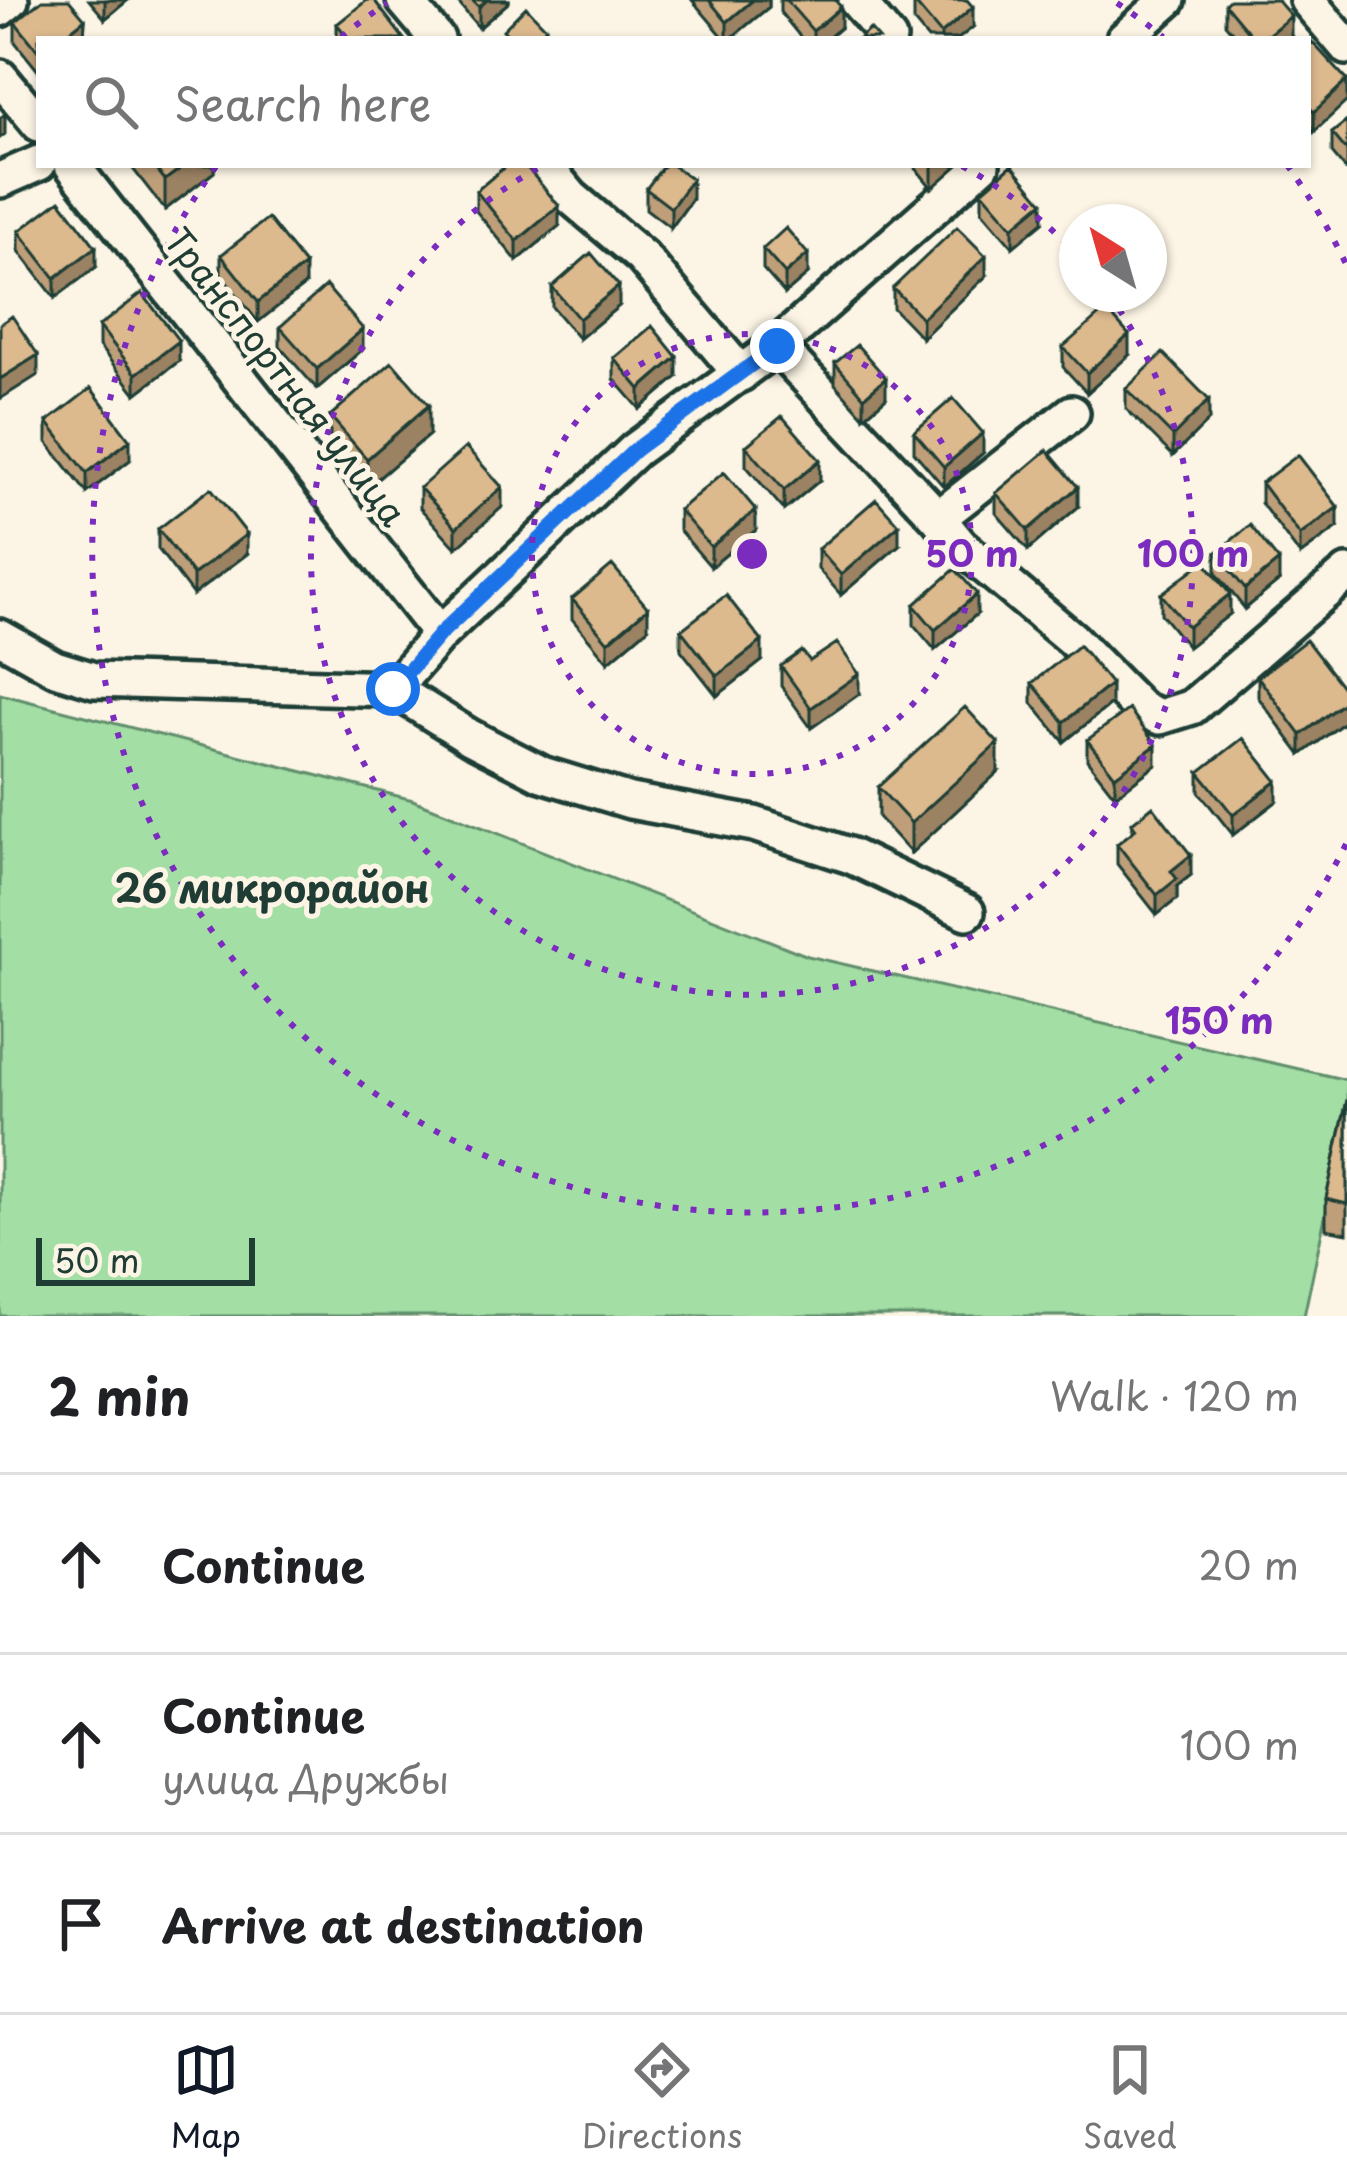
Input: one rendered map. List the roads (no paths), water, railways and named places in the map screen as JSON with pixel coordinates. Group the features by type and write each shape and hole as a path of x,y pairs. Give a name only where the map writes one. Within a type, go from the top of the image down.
{"street":[{"path":"0,9 10,0"},
{"path":"404,0 434,36"},
{"path":"856,0 886,36"},
{"path":"1127,36 1168,0"},
{"path":"1307,0 1347,47"},
{"path":"0,77 36,120"},
{"path":"0,180 36,164"},
{"name":"Транспортная улица","path":"74,168 440,634"},
{"path":"547,168 571,197 642,257 741,374"},
{"path":"393,689 440,634 635,450 777,346 979,168"},
{"path":"777,346 960,545 1072,639 1141,709 1160,716 1192,706 1347,573"},
{"path":"938,518 1072,413"},
{"path":"0,637 55,668 94,680 393,689 542,774 629,801 754,824 851,856 967,912"}],"district":[{"name":"26 микрорайон","path":"272,886"}]}
